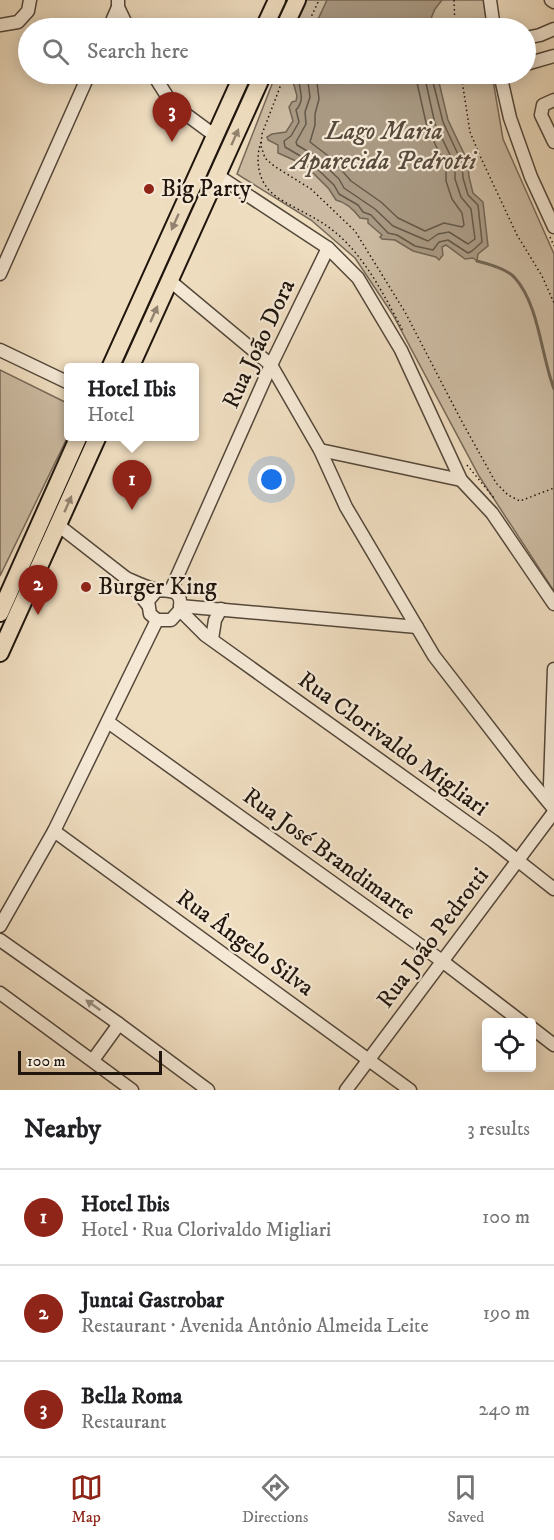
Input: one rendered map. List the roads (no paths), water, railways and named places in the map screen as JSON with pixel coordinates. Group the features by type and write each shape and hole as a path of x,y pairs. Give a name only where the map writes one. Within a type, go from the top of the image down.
{"main road":[{"path":"269,18 277,0"},
{"path":"289,18 297,0"},
{"path":"112,363 238,84"},
{"path":"132,363 258,84"},
{"path":"0,613 77,441"},
{"path":"0,652 96,441"}],"street":[{"path":"22,18 28,11 30,0"},
{"path":"490,0 493,18"},
{"path":"118,4 124,18"},
{"path":"0,25 18,22"},
{"path":"536,36 554,29"},
{"path":"536,61 554,56"},
{"path":"0,274 85,84"},
{"path":"159,84 172,104 214,135"},
{"path":"502,84 510,118 531,177 554,226"},
{"path":"554,100 543,105 541,115 554,142"},
{"path":"217,175 328,248 358,278 401,350 461,480 492,513 554,604"},
{"name":"Rua João Dora","path":"171,591 271,364 328,248"},
{"path":"169,280 271,364 320,450 346,507 434,656 554,808"},
{"path":"0,350 64,381"},
{"path":"320,450 461,480"},
{"path":"58,525 126,578 148,605"},
{"path":"126,578 157,590 171,591 178,597 180,608 171,620 157,620 150,614 148,605 150,596 157,590"},
{"path":"180,608 221,609 417,627"},
{"name":"Rua Clorivaldo Migliari","path":"180,608 208,637 483,834 554,889"},
{"path":"208,637 221,609"},
{"path":"0,926 54,831 157,620"},
{"name":"Rua Clorivaldo Migliari","path":"171,620 208,637"},
{"path":"554,669 550,785 554,808"},
{"name":"Rua José Brandimarte","path":"108,722 442,961 517,1018"},
{"name":"Rua João Pedrotti","path":"346,1090 554,808"},
{"name":"Rua Ângelo Silva","path":"54,831 411,1090"},
{"path":"0,939 208,1090"},
{"path":"0,993 132,1090"},
{"path":"93,1060 119,1024"},
{"path":"536,1032 554,1045"}],"water":[{"path":"327,0 442,0 431,18 319,18"},
{"name":"Lago Maria Aparecida Pedrotti","path":"294,84 439,84 448,120 468,162 473,193 483,202 488,246 478,254 477,261 473,258 465,259 446,245 442,247 443,255 439,260 436,257 413,251 395,240 382,239 380,237 382,235 368,223 368,219 360,218 349,207 336,200 329,189 305,165 278,153 278,145 268,140 267,137 286,132 293,121 289,107 292,102 296,101"}],"waterway":[{"path":"477,261 508,272 523,289 534,316 554,389"}],"place":[{"name":"Bella Roma","path":"172,142"},
{"name":"Big Party","path":"149,189"},
{"name":"Hotel Ibis","path":"132,510"},
{"name":"Burger King","path":"86,587"},
{"name":"Juntai Gastrobar","path":"38,615"}]}
